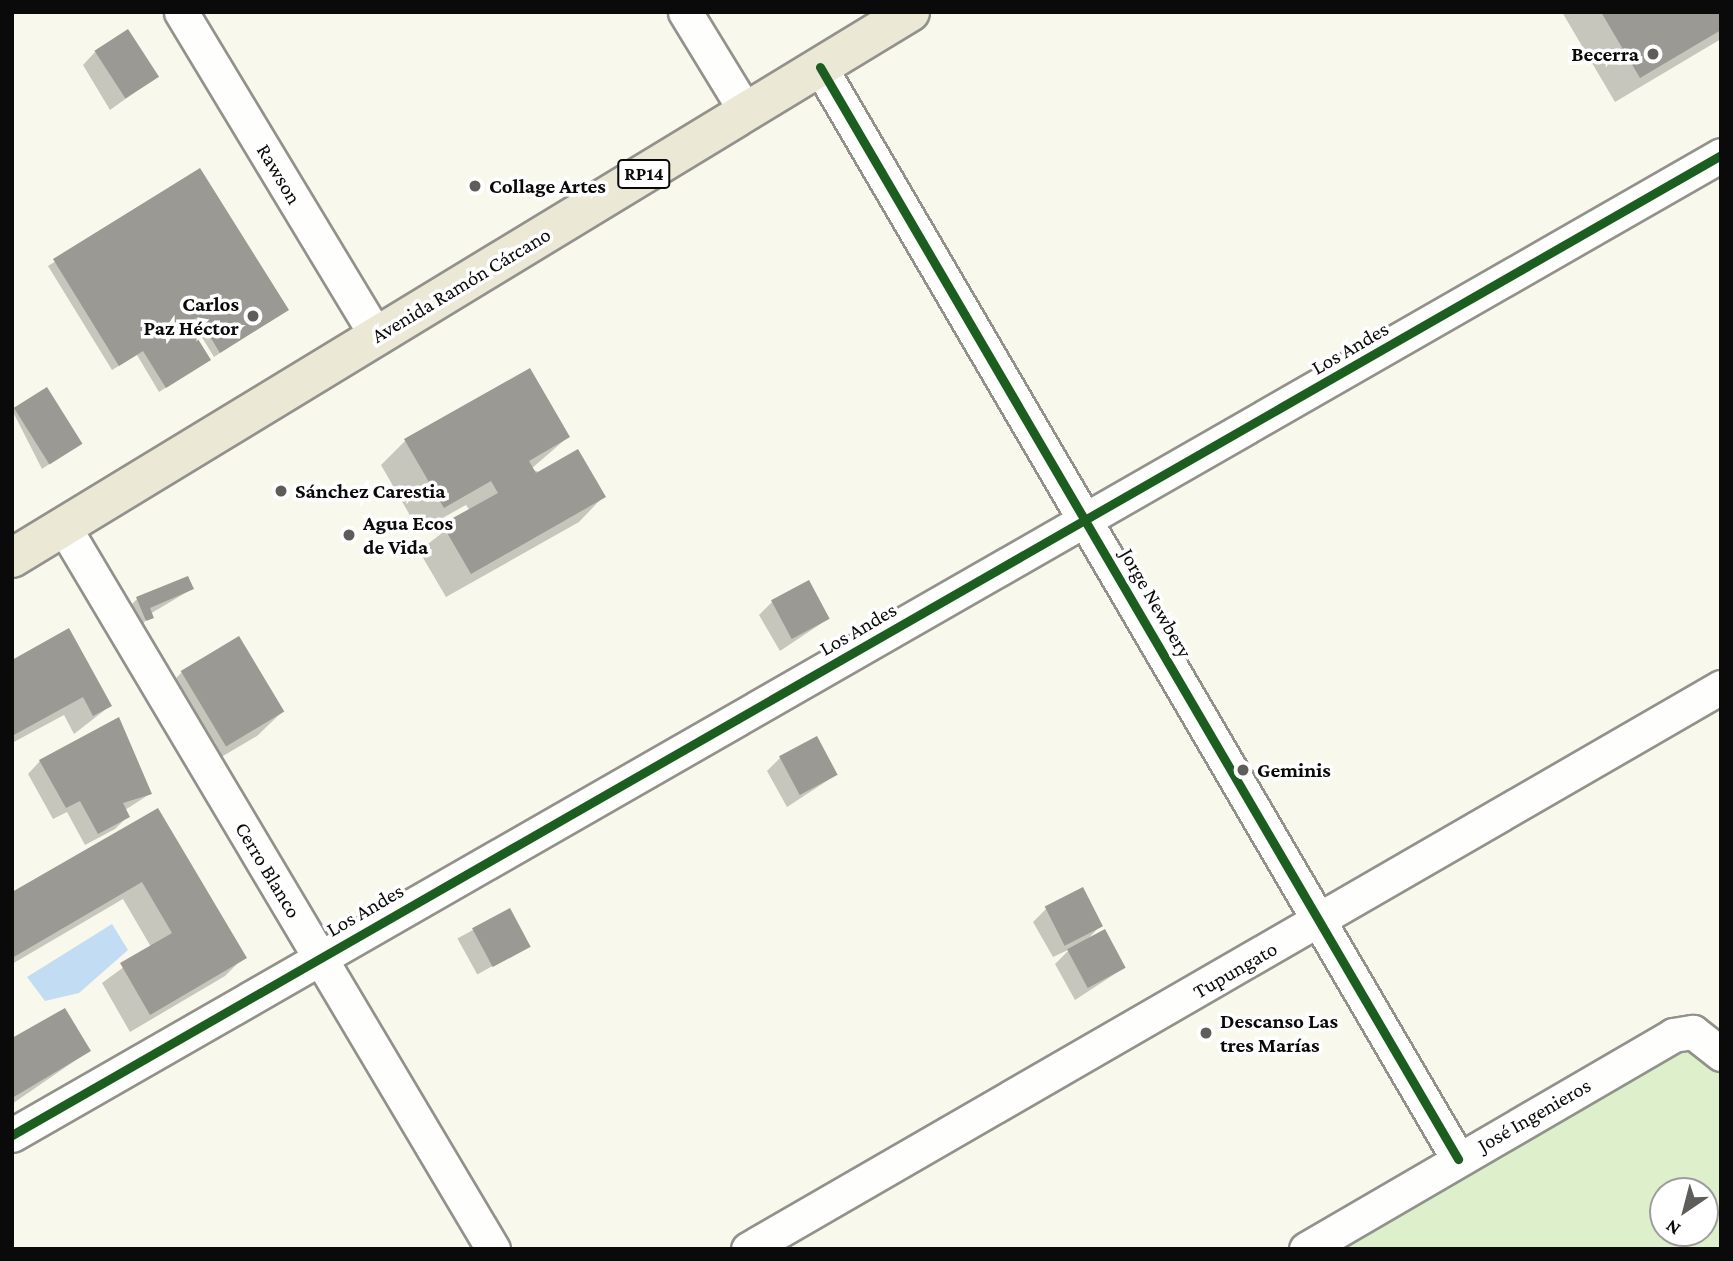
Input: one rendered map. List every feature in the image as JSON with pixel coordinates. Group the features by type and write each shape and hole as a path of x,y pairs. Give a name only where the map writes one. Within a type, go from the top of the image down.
{"main road":[{"name":"Avenida Ramón Cárcano","path":"16,548 64,527 910,12"}],"street":[{"name":"Rawson","path":"181,12 377,337"},
{"path":"685,12 746,112"},
{"name":"Jorge Newbery","path":"820,67 1087,519 1458,1159"},
{"name":"Los Andes","path":"12,1135 319,956 1721,155"},
{"name":"Cerro Blanco","path":"64,527 493,1249"},
{"name":"Tupungato","path":"748,1249 1721,687"},
{"name":"José Ingenieros","path":"1306,1249 1673,1035 1693,1032 1721,1054"}],"green space":[{"path":"1680,1048 1713,1059 1721,1073 1721,1249 1338,1249"}],"water":[{"path":"112,924 128,950 79,993 45,1001 27,977"}],"building":[{"name":"Becerra","path":"1601,12 1721,12 1721,30 1640,78"},
{"path":"128,29 159,77 125,99 94,51"},
{"path":"200,168 289,310 220,353 198,317 188,323 211,360 166,388 143,351 119,366 53,259"},
{"path":"530,368 570,437 529,461 536,473 578,449 606,497 471,574 442,524 498,493 491,481 444,508 404,439"},
{"path":"47,387 83,444 49,464 14,408"},
{"path":"188,576 194,589 150,608 154,618 146,621 136,597"},
{"path":"809,580 830,619 792,639 771,600"},
{"path":"69,628 112,706 93,716 83,697 12,736 12,660"},
{"path":"239,636 284,711 226,746 181,671"},
{"path":"119,717 152,794 123,803 130,817 98,834 80,801 66,808 39,760"},
{"path":"817,736 838,775 800,795 779,756"},
{"path":"158,808 247,958 150,1015 120,963 172,933 142,882 12,958 12,892"},
{"path":"1083,887 1103,926 1065,946 1045,907"},
{"path":"510,908 531,947 493,967 472,928"},
{"path":"1105,929 1126,968 1088,988 1067,949"},
{"path":"65,1008 91,1051 12,1098 12,1038"}],"cycle path":[{"path":"820,67 1458,1159"},
{"path":"12,1135 1721,155"}],"place":[{"name":"Becerra","path":"1653,54"},
{"name":"Collage Artes","path":"475,186"},
{"name":"Carlos Paz Héctor","path":"253,316"},
{"name":"Sánchez Carestia","path":"281,491"},
{"name":"Agua Ecos de Vida","path":"349,535"},
{"name":"Geminis","path":"1243,770"},
{"name":"Descanso Las tres Marías","path":"1206,1033"}]}
